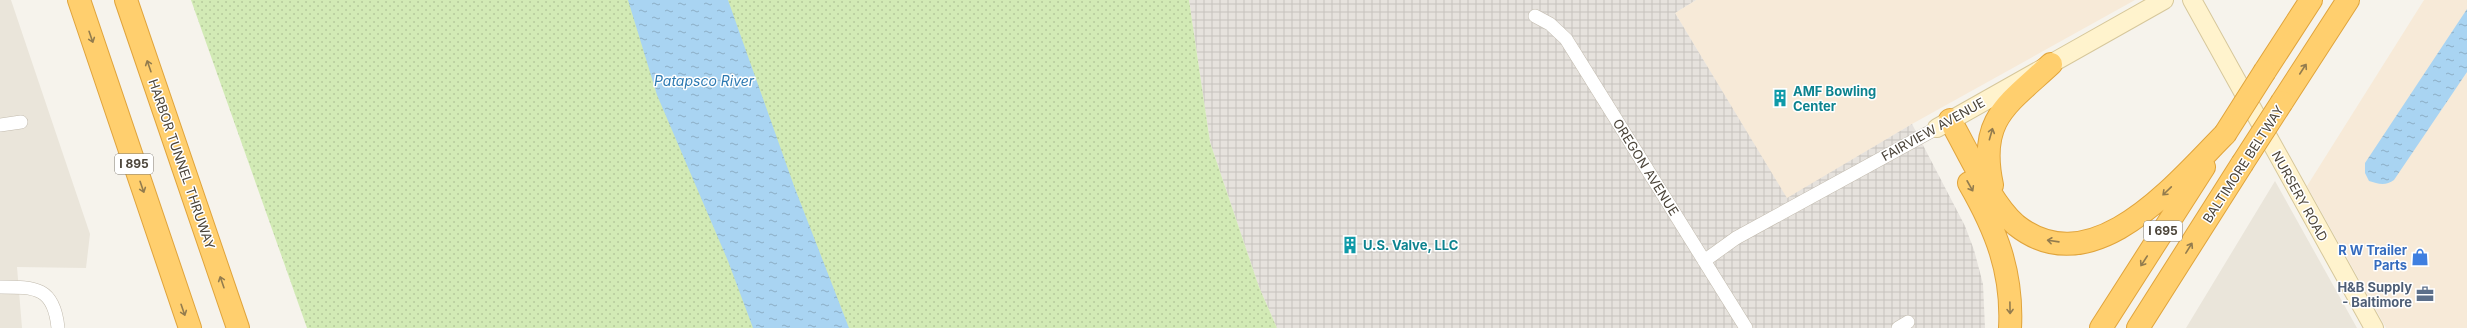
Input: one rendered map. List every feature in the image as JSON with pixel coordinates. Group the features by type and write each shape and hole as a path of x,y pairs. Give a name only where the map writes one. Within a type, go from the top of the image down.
{"highway":[{"name":"I 895","path":"78,0 190,328"},
{"name":"HARBOR TUNNEL THRUWAY","path":"126,0 238,328"},
{"name":"I 695","path":"2101,328 2311,0"},
{"name":"BALTIMORE BELTWAY","path":"2138,328 2348,0"},
{"path":"1995,200 1988,166 1990,133 1998,116 2051,64"},
{"path":"1944,124 1995,200 2016,225 2049,242 2072,243 2093,240 2116,231 2137,217 2159,198 2225,134"},
{"path":"1944,124 1997,237 2005,266 2010,295 2010,328"}],"main road":[{"name":"FAIRVIEW AVENUE","path":"1944,124 2164,0"},
{"name":"NURSERY ROAD","path":"2192,0 2374,328"}],"street":[{"name":"OREGON AVENUE","path":"1535,16 1550,24 1566,39 1746,328"},
{"path":"0,125 21,122"},
{"name":"FAIRVIEW AVENUE","path":"1704,260 1736,238 1944,124"},
{"path":"0,287 28,287 38,290 46,295 55,307 58,328"}],"shaded area":[{"path":"0,0 11,0 90,234 86,268 17,267 22,328 0,328"},
{"path":"1189,0 1696,0 1675,13 1787,198 1912,124 1965,226 1974,250 1983,284 1985,328 1277,328 1259,287 1210,142"},
{"path":"1696,0 2135,0 1912,124 1787,199 1675,13"},
{"path":"2424,0 2467,0 2467,328 2386,328 2307,186"},
{"path":"2275,181 2357,328 2186,328"}],"green space":[{"path":"191,0 1189,0 1210,142 1259,287 1277,328 307,328"}],"water":[{"name":"Patapsco River","path":"628,0 728,0 794,186 849,328 753,328 728,261 657,95"},
{"path":"2467,9 2467,72 2394,180 2382,184 2369,181 2365,173 2365,163"}],"place":[{"name":"AMF Bowling Center","path":"1780,98"},
{"name":"U.S. Valve, LLC","path":"1350,245"},
{"name":"R W Trailer Parts","path":"2420,257"},
{"name":"H&B Supply - Baltimore","path":"2425,294"}]}
